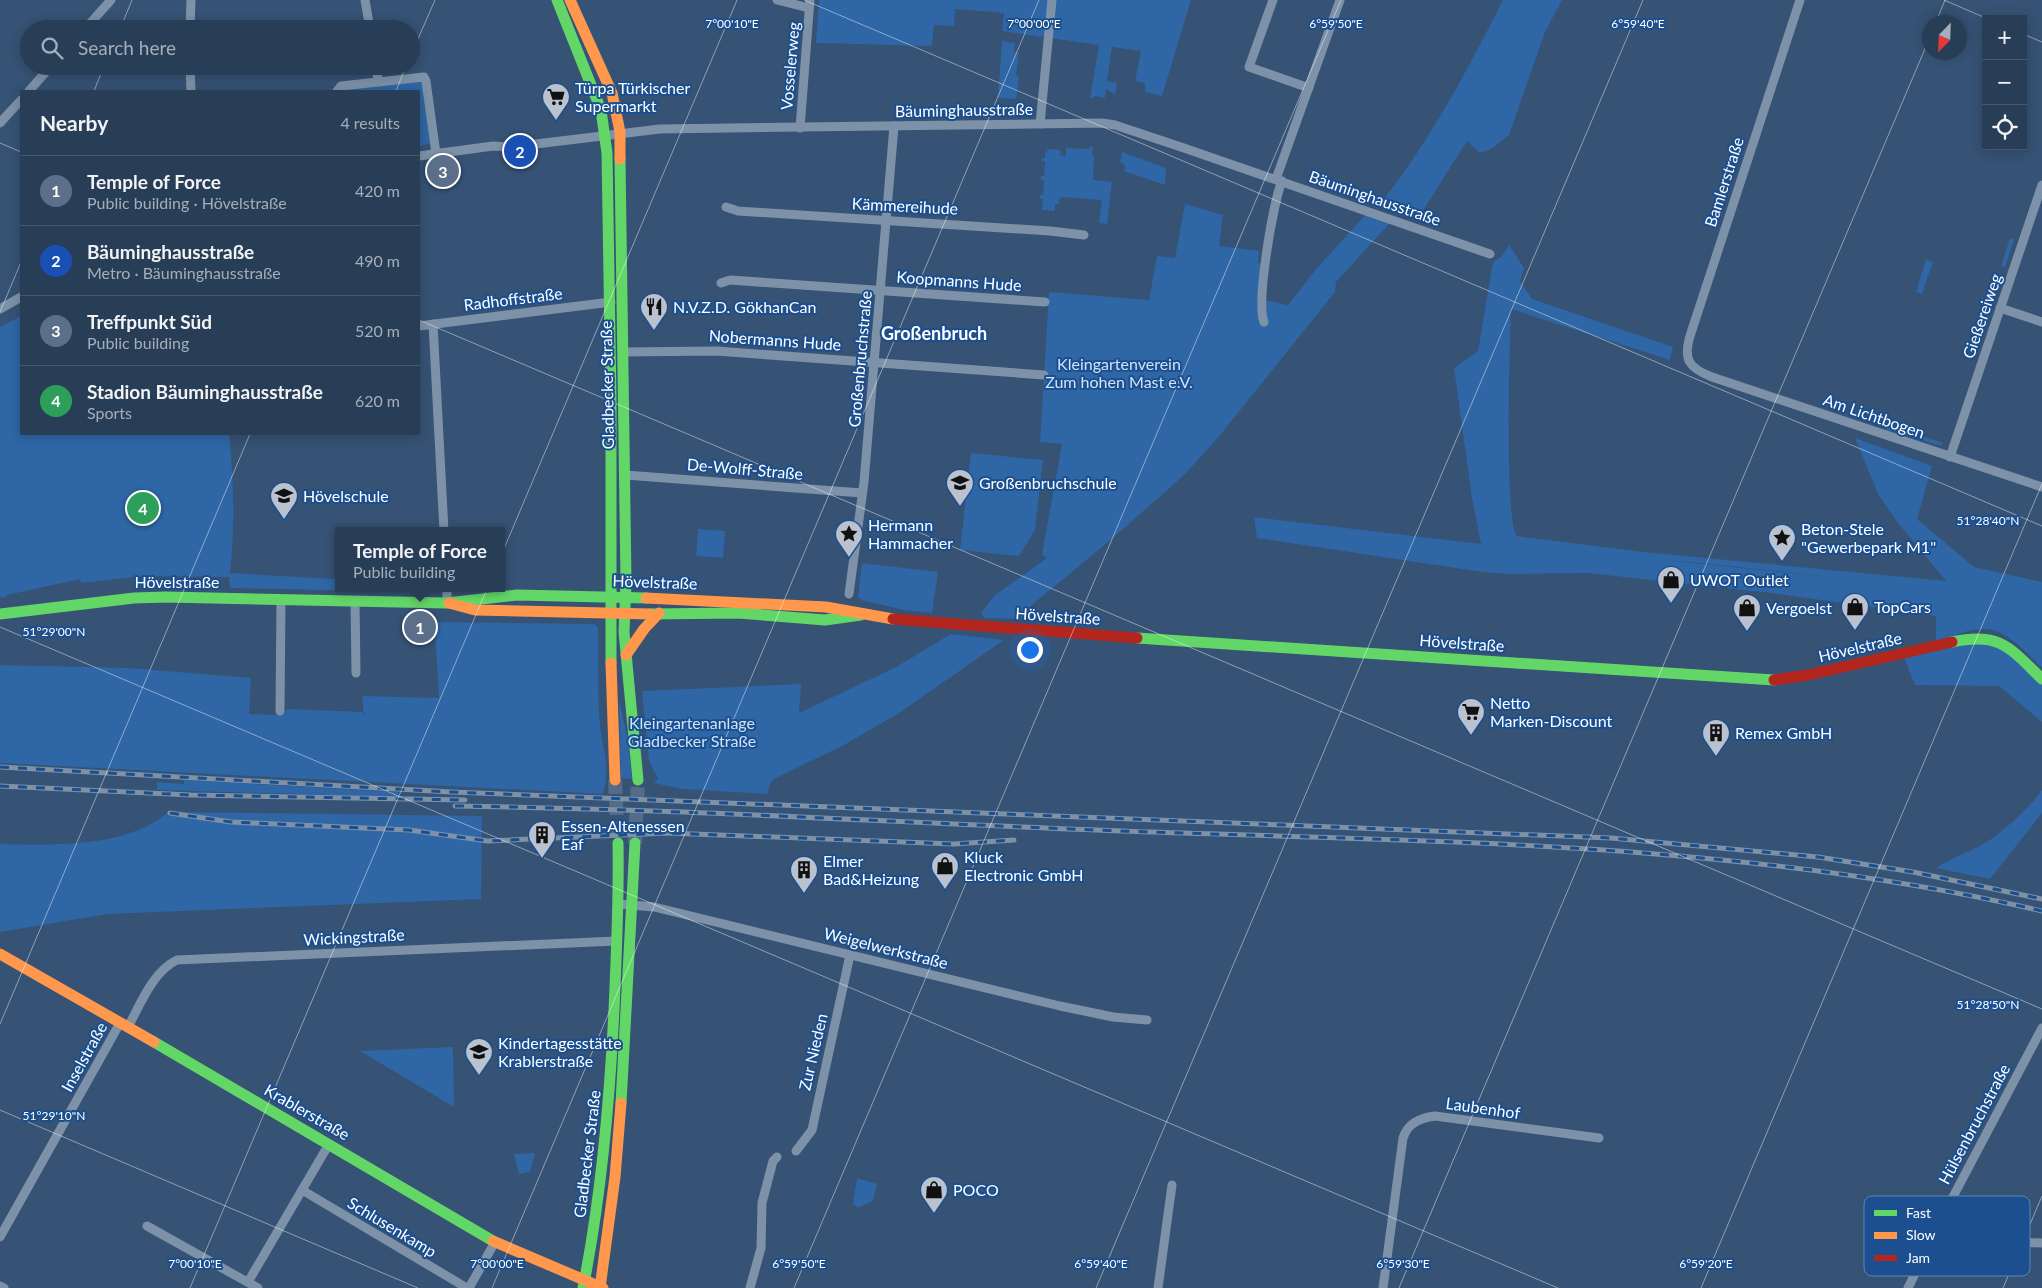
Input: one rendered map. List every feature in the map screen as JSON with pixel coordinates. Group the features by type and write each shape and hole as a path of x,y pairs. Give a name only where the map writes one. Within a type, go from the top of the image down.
{"main road":[{"name":"Gladbecker Straße","path":"557,0 593,87 606,134 609,184 610,302 610,612 616,780"},
{"name":"Gladbecker Straße","path":"570,0 612,93 620,132 626,655 638,780"},
{"name":"Hövelstraße","path":"447,603 474,597 625,597 826,607 848,610 861,615"},
{"name":"Hövelstraße","path":"0,614 134,598 447,603 474,610 738,613 825,620 861,615 966,627 1776,680 1808,676 1982,637 2006,645 2042,679"},
{"path":"626,655 644,629 659,613"},
{"name":"Gladbecker Straße","path":"584,1284 601,1177 612,1085 619,904 618,843"},
{"name":"Gladbecker Straße","path":"601,1288 610,1223 624,1069 636,843"},
{"name":"Krablerstraße","path":"0,954 495,1242 584,1284 601,1288"}],"street":[{"path":"93,20 112,0"},
{"path":"190,20 191,0"},
{"path":"365,0 368,20"},
{"name":"Vosselerweg","path":"777,0 810,4 800,128"},
{"path":"1040,124 1052,0"},
{"path":"1273,0 1249,67 1308,88"},
{"path":"1264,322 1262,301 1279,180 1308,88 1340,0"},
{"name":"Bamlerstraße","path":"1697,370 1687,356 1690,336 1800,0"},
{"path":"30,90 43,75"},
{"path":"190,75 191,90"},
{"path":"377,75 378,81"},
{"path":"338,90 341,86 424,77 436,154"},
{"path":"0,123 20,101"},
{"name":"Bäuminghausstraße","path":"420,156 493,146 511,147 620,132 660,129 1040,124 1115,125 1490,254"},
{"name":"Großenbruchstraße","path":"849,594 862,493 894,126"},
{"name":"Gießereiweg","path":"1950,457 2042,185"},
{"name":"Kämmereihude","path":"726,207 738,211 1050,230 1084,235"},
{"name":"Koopmanns Hude","path":"721,283 730,280 1045,302"},
{"path":"0,309 20,298"},
{"name":"Radhoffstraße","path":"420,326 610,302"},
{"path":"2000,308 2042,322"},
{"path":"433,324 444,527"},
{"name":"Nobermanns Hude","path":"623,352 716,351 1044,375"},
{"name":"Am Lichtbogen","path":"1697,370 2042,487"},
{"name":"De-Wolff-Straße","path":"624,475 862,493"},
{"path":"447,592 447,603"},
{"path":"280,711 281,600"},
{"path":"355,601 356,673"},
{"name":"Weigelwerkstraße","path":"619,904 654,907 1101,1015 1147,1020"},
{"name":"Wickingstraße","path":"124,1025 159,974 168,964 177,960 617,941"},
{"name":"Zur Nieden","path":"796,1151 812,1130 850,955"},
{"name":"Inselstraße","path":"0,1237 124,1025"},
{"name":"Hülsenbruchstraße","path":"1954,1196 2042,1028"},
{"name":"Laubenhof","path":"1383,1288 1403,1138 1406,1129 1414,1123 1423,1118 1435,1116 1599,1138"},
{"path":"248,1282 329,1144"},
{"path":"750,1288 761,1248 762,1203 773,1161 777,1158"},
{"path":"1158,1288 1172,1185"},
{"name":"Schlusenkamp","path":"302,1190 468,1288 495,1242"},
{"path":"147,1226 258,1288"},
{"name":"Hülsenbruchstraße","path":"1908,1288 1914,1276"},
{"path":"0,1286 4,1288"}],"green space":[{"path":"819,0 1191,0 1162,96 1145,92 1145,83 1135,81 1141,51 1112,47 1107,81 1117,83 1115,94 1106,89 1105,98 1094,96 1094,98 1090,98 1099,45 1002,31 1004,13 955,9 954,26 934,25 932,46 816,43"},
{"path":"1503,0 1562,0 1545,32 1509,135 1491,149 1480,153 1467,141 1419,217 1383,200 1433,128"},
{"path":"1002,41 1015,43 1014,52 1019,53 1016,76 1019,77 1016,99 998,98"},
{"path":"419,80 423,83 430,144 420,146 420,90 344,89"},
{"path":"1090,146 1093,147 1092,155 1094,156 1093,180 1112,182 1107,224 1099,223 1102,200 1060,197 1059,204 1055,204 1055,211 1042,210 1043,199 1040,199 1040,195 1043,195 1044,180 1041,180 1041,176 1044,176 1045,161 1042,161 1042,158 1045,158 1045,153 1049,149 1061,150 1060,155 1066,156 1066,148 1089,149"},
{"path":"1122,152 1166,168 1165,185 1124,171 1125,165 1120,162"},
{"name":"Kleingartenverein Zum hohen Mast e.V.","path":"1185,204 1223,215 1219,246 1259,251 1258,263 1264,264 1259,299 1288,305 1317,268 1367,213 1390,223 1336,282 1335,292 1217,439 1184,475 1113,538 1033,604 1020,619 984,618 981,613 995,595 1047,558 1042,554 1062,444 1040,442 1049,292 1149,300 1157,256 1175,258"},
{"path":"2010,238 2014,240 2005,267 2001,266"},
{"path":"1509,245 1524,268 1520,281 1532,299 1673,347 1670,360 1511,309 1509,465 1510,498 1513,523 1517,536 1643,552 1946,581 1898,523 1878,494 1855,438 1932,466 1917,519 1974,567 2042,582 2042,668 2016,643 2005,635 1994,631 1983,629 1970,631 1936,644 1936,616 1771,593 1588,573 1505,574 1476,571 1257,538 1254,517 1481,544 1472,498 1454,368 1478,351 1493,262 1502,256","holes":["1674,561 1691,562 1849,579"]},
{"path":"1926,259 1933,262 1922,294 1916,292"},
{"path":"20,317 20,435 229,435 233,504 230,573 335,578 335,590 230,588 229,577 142,576 81,583 80,579 0,598 0,327"},
{"path":"1887,424 1943,443 1942,446 1887,430"},
{"path":"971,453 1043,460 1035,530 1019,556 960,550"},
{"path":"698,529 725,531 723,558 696,556"},
{"path":"862,563 938,572 932,613 904,610 861,600 858,596"},
{"path":"428,622 594,624 598,628 599,713 606,759 603,794 0,763 0,665 129,668 251,678 249,714 283,715 287,709 362,712 364,715 362,696 439,698 435,633"},
{"name":"Kleingartenanlage Gladbecker Straße","path":"951,634 1004,640 899,713 844,745 772,780 767,794 682,789 654,783 658,779 649,761 642,691 801,684 799,713 896,667"},
{"path":"1977,638 2000,643 2042,682 2042,722 1999,686 1915,685 1903,655"},
{"path":"619,700 628,739 632,779 621,778"},
{"path":"184,780 398,792 398,797 157,790 157,782 184,784"},
{"path":"2042,790 2042,813 1990,879 1936,868 1994,837 2022,813"},
{"path":"168,812 482,816 481,899 107,914 0,932 0,844 65,844 111,838 152,824"},
{"path":"453,1047 454,1107 360,1051"},
{"path":"535,1153 530,1172 519,1174 514,1154"},
{"path":"857,1178 877,1184 873,1201 858,1208 853,1204"}],"tunnel":[{"path":"615,780 618,843"},
{"path":"635,843 638,780"}],"railway":[{"path":"0,767 451,792 1611,838 1818,857 1913,872 2042,899"},
{"path":"0,786 191,795 465,800"},
{"path":"455,806 716,813 1064,829 1487,843 1599,850 1711,859 1822,871 1932,888 2042,911"},
{"path":"170,813 231,822 409,830 488,841 668,833 954,844 1014,840"}],"traffic: fast":[{"path":"557,0 601,110 607,153 611,401 611,663"},
{"path":"620,159 626,582 624,632 638,780"},
{"path":"0,614 134,598 166,597 447,603 517,595 646,598"},
{"path":"650,614 738,613 825,620 861,615"},
{"path":"1137,638 1774,680"},
{"path":"1952,642 1982,639 2003,645 2021,658 2042,679"},
{"path":"583,1288 596,1213 608,1100 616,951 618,843"},
{"path":"621,1103 635,843"},
{"path":"154,1042 493,1241"}],"traffic: slow":[{"path":"570,0 612,93 620,132 620,159"},
{"path":"646,598 826,607 893,619"},
{"path":"449,603 475,610 650,614"},
{"path":"626,655 644,629 659,613"},
{"path":"611,663 615,780"},
{"path":"0,954 154,1042"},
{"path":"600,1288 615,1177 621,1103"},
{"path":"493,1241 603,1288"}],"traffic: jam":[{"path":"893,619 1137,638"},
{"path":"1774,680 1808,675 1952,642"}],"place":[{"name":"Türpa Türkischer Supermarkt","path":"556,121"},
{"name":"Bäuminghausstraße","path":"520,151"},
{"name":"Treffpunkt Süd","path":"443,171"},
{"name":"N.V.Z.D. GökhanCan","path":"654,331"},
{"name":"Großenbruchschule","path":"960,507"},
{"name":"Stadion Bäuminghausstraße","path":"143,508"},
{"name":"Hövelschule","path":"284,520"},
{"name":"Hermann Hammacher","path":"849,558"},
{"name":"Beton-Stele \"Gewerbepark M1\"","path":"1782,562"},
{"name":"UWOT Outlet","path":"1671,604"},
{"name":"Temple of Force","path":"420,627"},
{"name":"TopCars","path":"1855,631"},
{"name":"Vergoelst","path":"1747,632"},
{"name":"Netto Marken-Discount","path":"1471,736"},
{"name":"Remex GmbH","path":"1716,757"},
{"name":"Essen-Altenessen Eaf","path":"542,859"},
{"name":"Kluck Electronic GmbH","path":"945,890"},
{"name":"Elmer Bad&Heizung","path":"804,894"},
{"name":"Kindertagesstätte Krablerstraße","path":"479,1076"},
{"name":"POCO","path":"934,1214"}],"district":[{"name":"Großenbruch","path":"934,334"}]}
